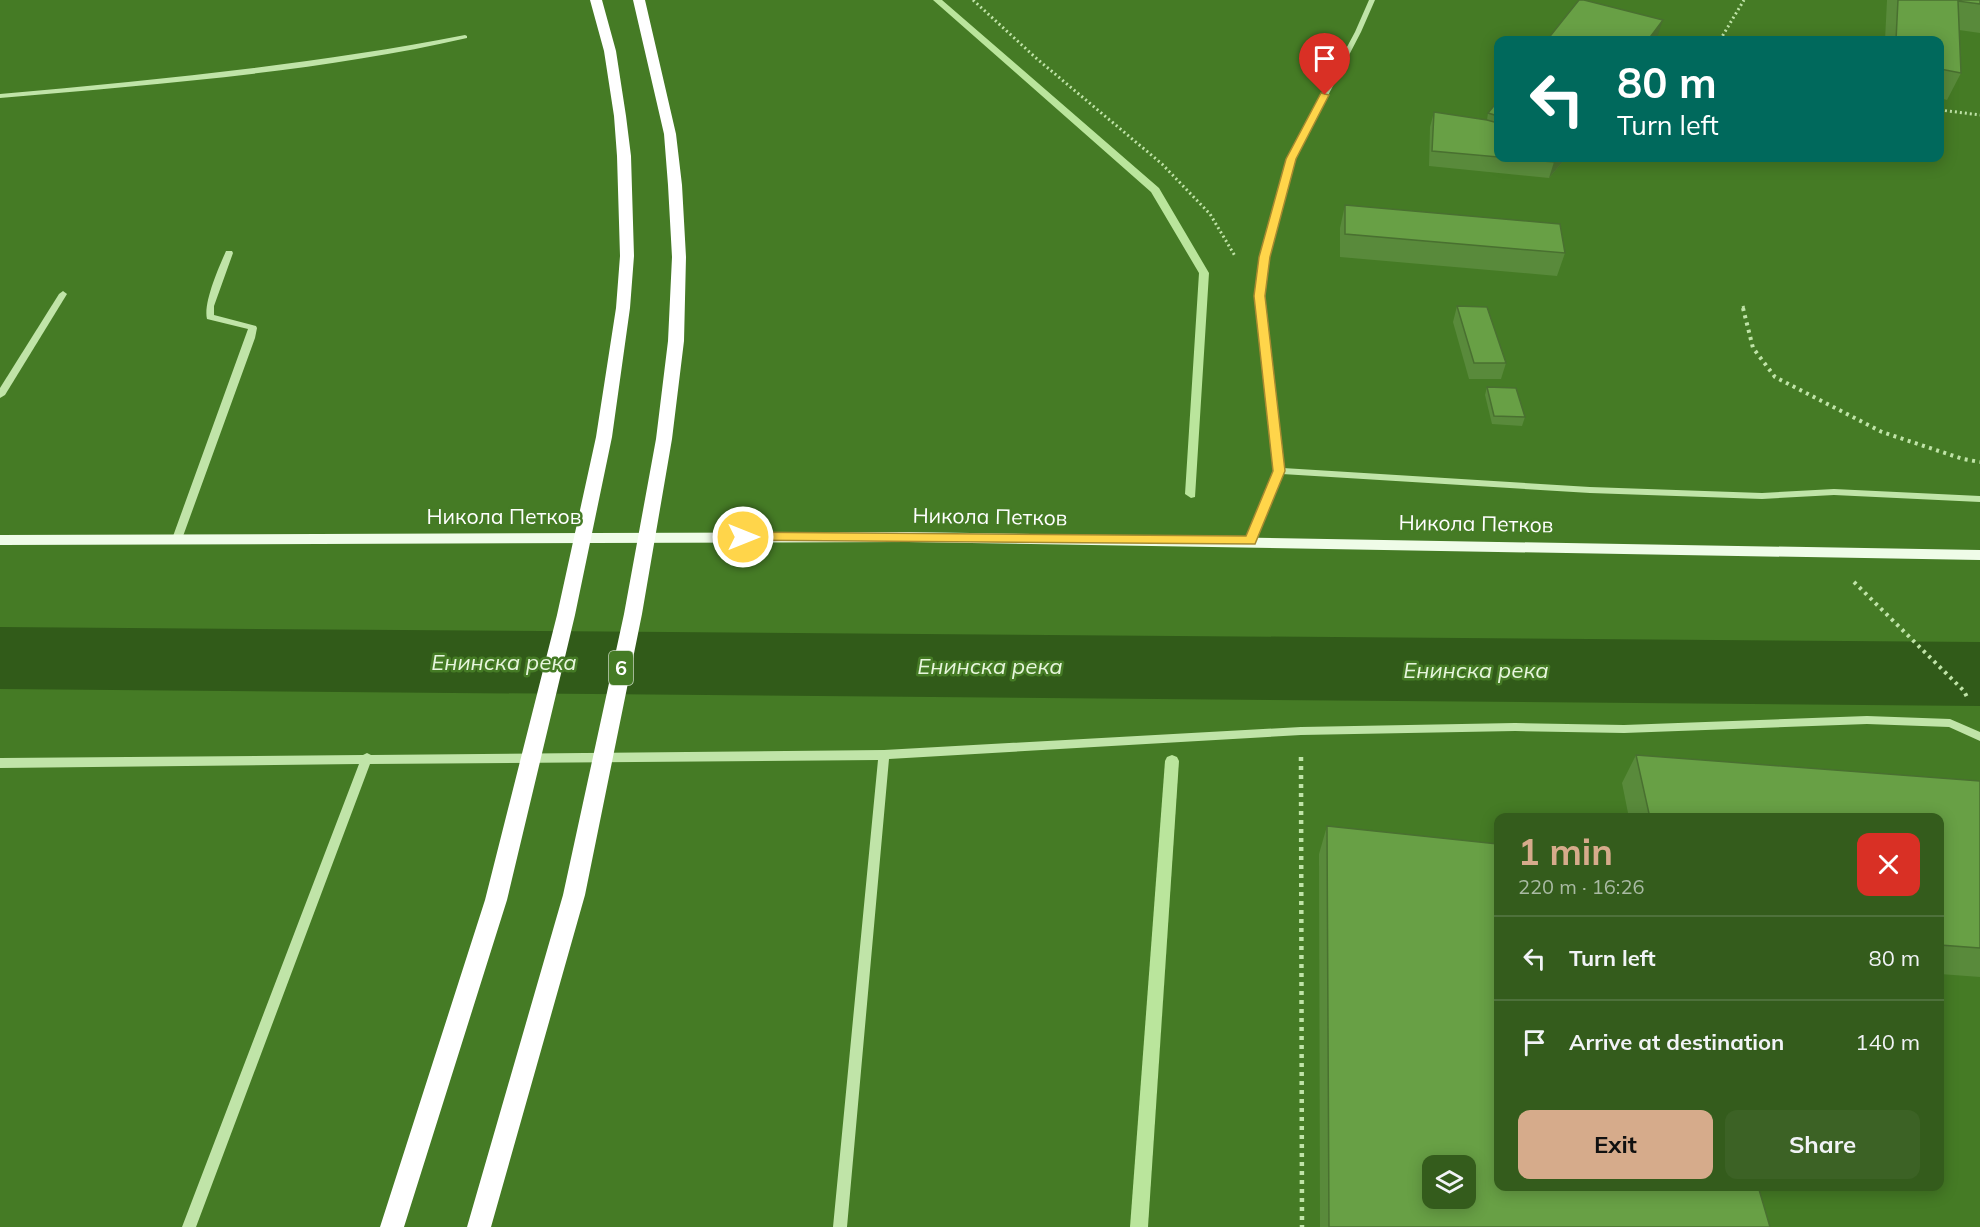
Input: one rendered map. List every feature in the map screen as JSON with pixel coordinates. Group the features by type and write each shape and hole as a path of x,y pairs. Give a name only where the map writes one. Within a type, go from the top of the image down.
{"highway":[{"path":"392,1227 496,900 566,615 604,437 623,308 627,244 624,156 620,116 610,51 596,0"},
{"name":"6","path":"479,1227 574,896 633,614 664,439 676,341 679,257 675,185 668,123 639,0"}],"main road":[{"name":"Никола Петков","path":"0,540 908,537 1980,555"}],"street":[{"path":"1250,541 1279,471 1260,296 1264,257 1291,159 1358,32 1372,0"},
{"path":"0,96 201,78 329,62 406,50 465,37"},
{"path":"177,538 253,328 210,317 210,306 229,253"},
{"path":"0,395 63,294"},
{"path":"1279,471 1590,489 1761,496 1834,492 1980,499"},
{"path":"0,764 367,758 884,755 1301,731 1515,727 1624,729 1867,720 1950,723 1980,737"},
{"path":"840,1227 884,755"},
{"path":"189,1227 367,758"}],"path":[{"path":"973,0 1036,58 1162,164 1210,214 1260,296"},
{"path":"1722,36 1744,0"},
{"path":"1944,110 1980,115"},
{"path":"1743,306 1753,348 1775,377 1882,432 1963,459 1980,462"},
{"path":"1875,604 1964,691 1971,706"},
{"path":"1301,731 1302,1227"}],"building":[{"path":"1579,0 1663,20 1651,36 1550,36"},
{"path":"1898,0 1980,0 1980,4 1958,1 1961,73 1944,70 1944,36 1896,36"},
{"path":"1494,106 1494,115 1488,113"},
{"path":"1434,112 1494,122 1494,157 1432,151"},
{"path":"1345,205 1560,224 1565,253 1345,234"},
{"path":"1457,306 1487,307 1506,363 1474,363"},
{"path":"1487,387 1516,388 1525,417 1494,416"},
{"path":"1636,755 1980,781 1980,948 1944,945 1944,813 1649,813"},
{"path":"1327,826 1494,844 1494,1191 1759,1191 1770,1227 1329,1227"}],"waterway":[{"path":"937,0 1155,190 1204,273 1191,494"},
{"name":"Енинска река","path":"0,658 1980,674"},
{"path":"1139,1227 1172,761"}],"route":[{"path":"743,537 1250,541 1279,471 1260,296 1264,257 1291,159 1325,95"}]}
